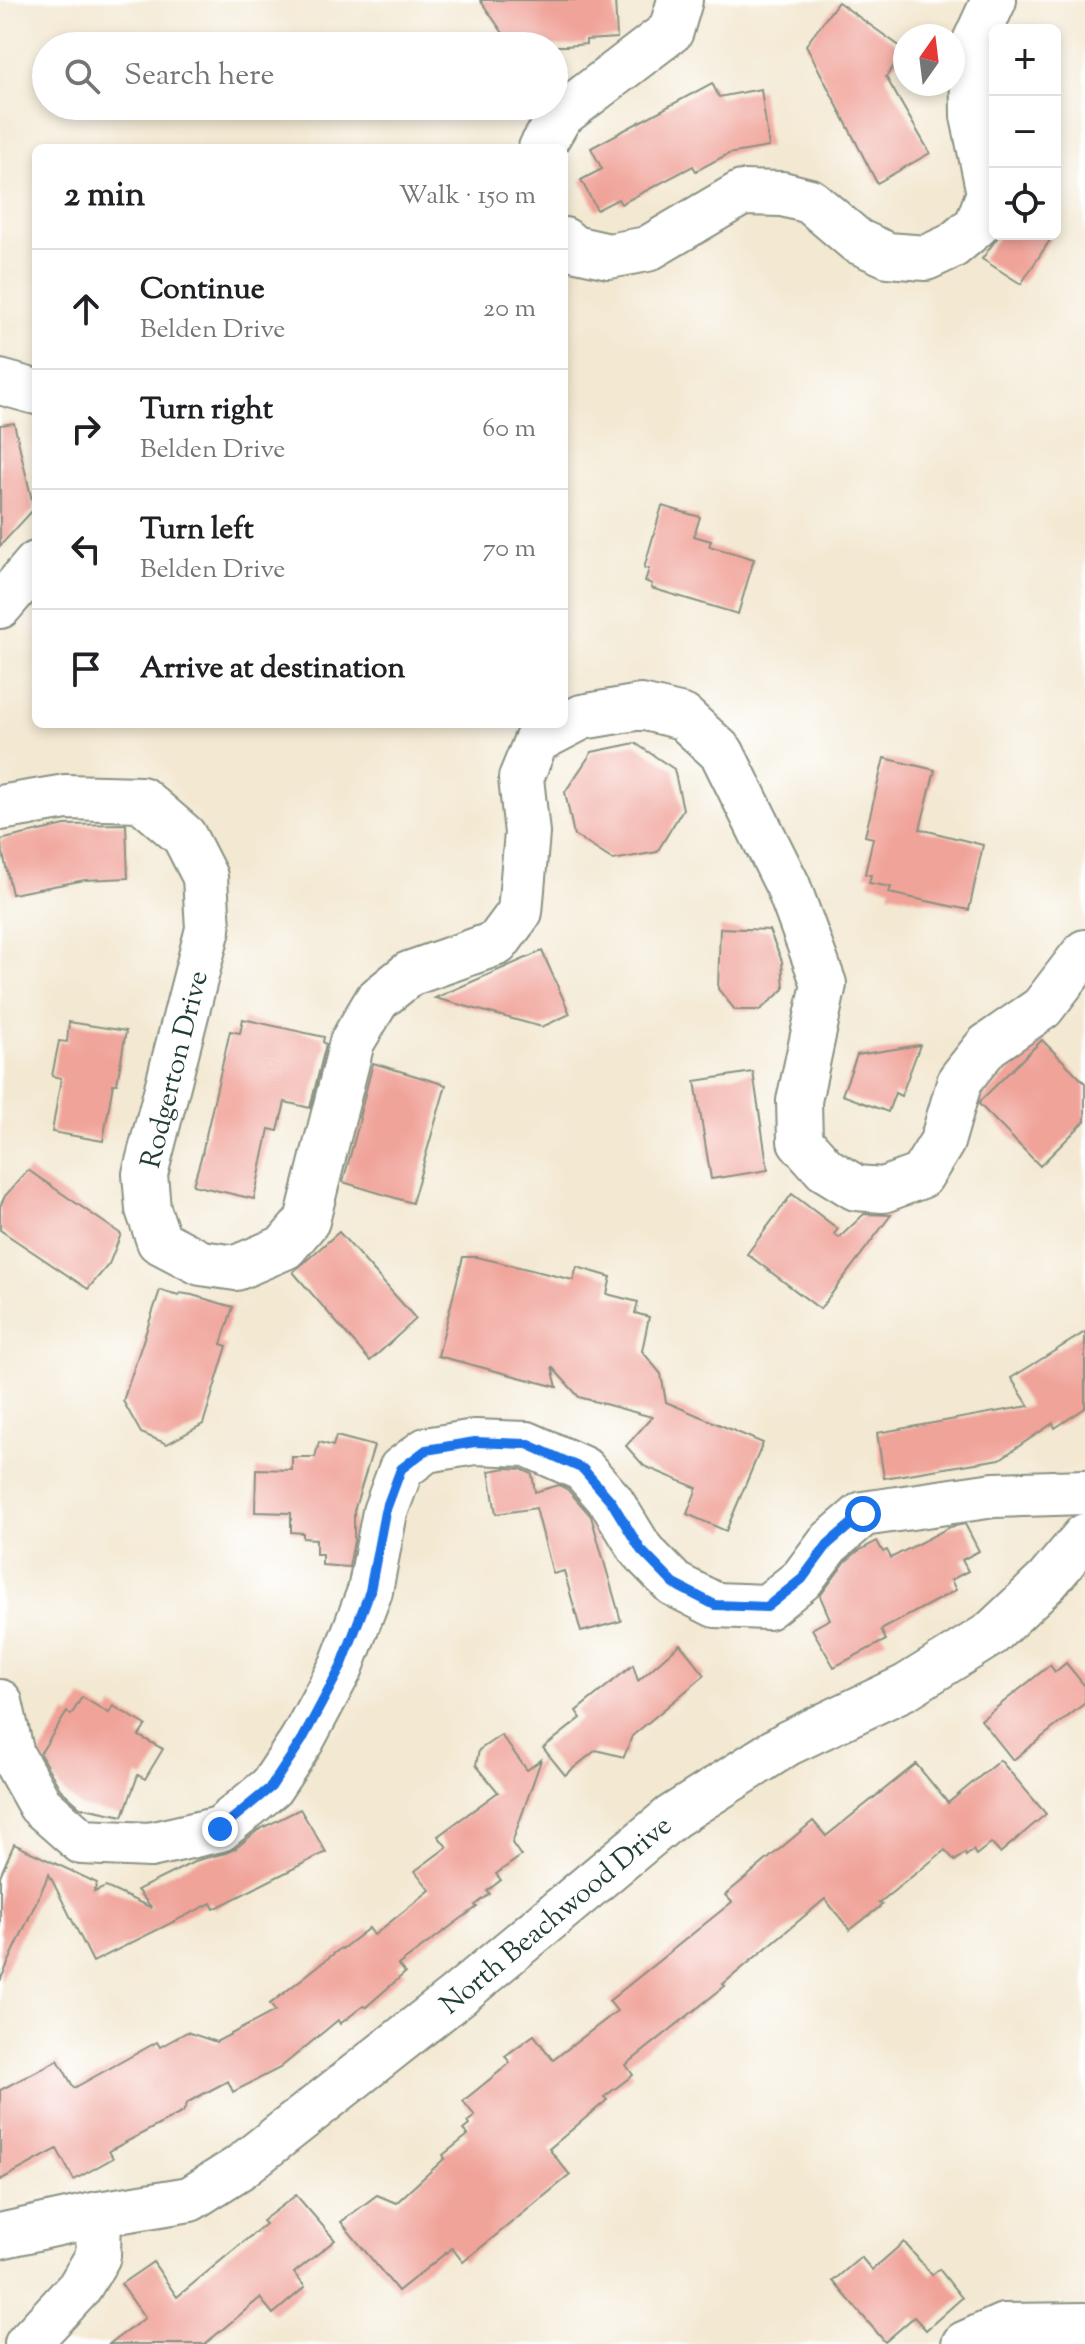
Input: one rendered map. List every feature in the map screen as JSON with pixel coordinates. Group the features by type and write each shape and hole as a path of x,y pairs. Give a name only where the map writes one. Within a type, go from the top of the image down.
{"street":[{"path":"568,110 671,31 680,0"},
{"path":"568,244 573,248 609,256 647,249 742,193 782,194 810,201 857,241 888,255 926,258 952,246 977,225 989,193 973,116 972,48 994,0"},
{"path":"543,144 558,120"},
{"path":"0,382 32,391"},
{"path":"0,606 32,569"},
{"name":"Rodgerton Drive","path":"568,724 582,717 641,707 683,717 722,753 788,886 824,984 799,1101 800,1141 825,1169 856,1188 883,1190 921,1176 942,1142 960,1080 987,1046 1042,1008 1085,952"},
{"name":"Rodgerton Drive","path":"0,808 66,797 141,799 184,836 205,877 208,929 145,1174 148,1209 159,1241 201,1263 236,1268 285,1247 307,1221 352,1042 377,1000 409,974 497,943 520,912 527,833 521,778 536,741 561,728"},
{"path":"0,1702 12,1755 40,1805 82,1842 150,1845 220,1829 271,1787 302,1740 341,1667 370,1591 385,1512 401,1469 426,1450 475,1442 527,1444 583,1469 611,1501 641,1550 674,1584 715,1605 767,1607 802,1579 828,1544 863,1514 994,1495 1085,1492"},
{"name":"North Beachwood Drive","path":"0,2236 99,2214 190,2199 239,2168 457,1996 672,1817 788,1743 906,1687 991,1634 1047,1581 1085,1536"},
{"path":"27,2344 79,2288 98,2256 99,2214"},
{"path":"964,2344 1004,2326 1085,2325"}],"building":[{"path":"480,0 615,0 617,38 586,40 586,44 568,46 568,32 502,32"},
{"path":"838,2 893,41 893,67 886,77 893,96 897,96 930,153 877,183 806,45"},
{"path":"712,83 719,97 761,89 769,147 728,154 696,171 693,166 621,204 618,199 597,210 581,180 602,169 591,148"},
{"path":"996,240 1050,240 1021,284 982,259"},
{"path":"14,423 32,511 0,546 0,425"},
{"path":"662,506 700,517 694,536 711,541 709,546 754,559 738,614 651,588 652,584 645,581 649,569 644,568"},
{"path":"635,743 674,769 683,809 657,852 613,860 574,835 565,792 592,752"},
{"path":"884,758 935,770 920,829 983,845 969,910 889,893 891,887 869,883 871,875 865,874 873,838 865,836"},
{"path":"126,824 128,878 85,880 12,894 0,840 65,825"},
{"path":"720,928 769,930 782,961 784,989 760,1010 735,1010 718,989"},
{"path":"542,951 570,1014 542,1027 435,998"},
{"path":"243,1019 324,1037 326,1044 310,1108 285,1102 278,1131 269,1129 254,1199 193,1185 230,1031 240,1033"},
{"path":"69,1022 126,1031 103,1141 52,1132 61,1078 52,1076 59,1041 67,1042"},
{"path":"1042,1040 1085,1083 1085,1121 1040,1166 979,1104"},
{"path":"920,1045 901,1096 895,1093 888,1112 842,1095 857,1055"},
{"path":"373,1063 446,1085 412,1203 343,1182"},
{"path":"753,1072 768,1170 711,1179 695,1081"},
{"path":"28,1170 121,1234 109,1264 88,1289 0,1230 0,1206"},
{"path":"792,1194 838,1229 834,1234 839,1238 864,1214 891,1215 820,1309 747,1254"},
{"path":"339,1232 416,1319 370,1361 293,1272"},
{"path":"463,1257 477,1257 573,1280 577,1267 611,1277 607,1294 638,1302 635,1313 649,1317 642,1351 661,1374 666,1402 763,1443 726,1531 687,1514 697,1488 644,1466 626,1446 652,1417 579,1397 552,1367 557,1387 438,1356"},
{"path":"160,1290 233,1307 221,1344 227,1346 203,1424 167,1444 141,1433 123,1401"},
{"path":"1085,1332 1085,1408 1055,1428 1053,1423 1000,1459 884,1478 877,1433 1029,1406 1011,1378"},
{"path":"336,1436 374,1446 354,1511 354,1541 349,1567 322,1565 322,1554 316,1554 316,1539 303,1538 303,1533 291,1532 291,1513 255,1512 256,1469 292,1470 292,1457 315,1457 319,1442 333,1446"},
{"path":"506,1468 532,1474 535,1492 559,1485 568,1490 591,1516 621,1621 581,1632 564,1571 553,1574 536,1508 496,1514 489,1471"},
{"path":"965,1524 979,1551 962,1560 968,1571 951,1580 956,1590 881,1630 886,1640 834,1667 812,1629 830,1619 820,1596 846,1561 877,1541 891,1558 950,1527"},
{"path":"680,1644 705,1675 632,1736 624,1757 596,1750 565,1775 543,1748 581,1718 576,1711 633,1665 638,1681"},
{"path":"1066,1663 1085,1686 1085,1703 1013,1760 981,1720 1050,1665 1055,1672"},
{"path":"82,1697 109,1713 113,1706 146,1725 139,1736 163,1749 145,1779 138,1775 123,1816 80,1807 60,1789 40,1754 67,1712 71,1715"},
{"path":"501,1735 527,1770 541,1760 512,1843 521,1856 496,1874 501,1880 487,1891 490,1894 475,1905 477,1907 398,1965 405,1973 366,2007 363,2006 340,2024 338,2020 280,2068 233,2092 228,2081 188,2102 183,2112 109,2151 113,2158 74,2180 57,2149 0,2180 0,2090 58,2060 74,2088 157,2042 160,2047 187,2032 216,2042 275,2011 270,2004 341,1948 369,1928 374,1935 430,1890 415,1871 447,1847 438,1836 498,1792 476,1765 479,1750"},
{"path":"1000,1760 1046,1814 1000,1853 991,1843 976,1855 973,1850 955,1861 945,1850 850,1930 825,1899 723,1984 725,1986 626,2065 633,2075 604,2097 607,2100 549,2149 570,2175 463,2262 452,2248 398,2291 341,2222 377,2195 396,2203 445,2158 443,2155 468,2135 463,2130 475,2116 463,2101 510,2063 505,2056 534,2035 553,2060 617,2011 609,2001 732,1902 725,1895 813,1821 826,1836 916,1764 948,1803"},
{"path":"300,1809 326,1852 214,1909 211,1903 93,1962 49,1874 0,1981 0,1876 14,1844 97,1883 94,1892 106,1887 152,1908 137,1890 198,1860 235,1849 258,1830"},
{"path":"296,2195 335,2240 294,2273 305,2287 273,2314 260,2298 205,2344 109,2344 145,2318 121,2284 153,2262 177,2297"},
{"path":"904,2242 932,2275 939,2269 962,2298 926,2330 914,2317 885,2342 833,2281 861,2257 872,2270"}],"route":[{"path":"220,1829 271,1787 302,1740 341,1667 370,1591 385,1512 401,1469 426,1450 475,1442 527,1444 583,1469 611,1501 641,1550 674,1584 715,1605 767,1607 802,1579 828,1544 863,1514"}]}
